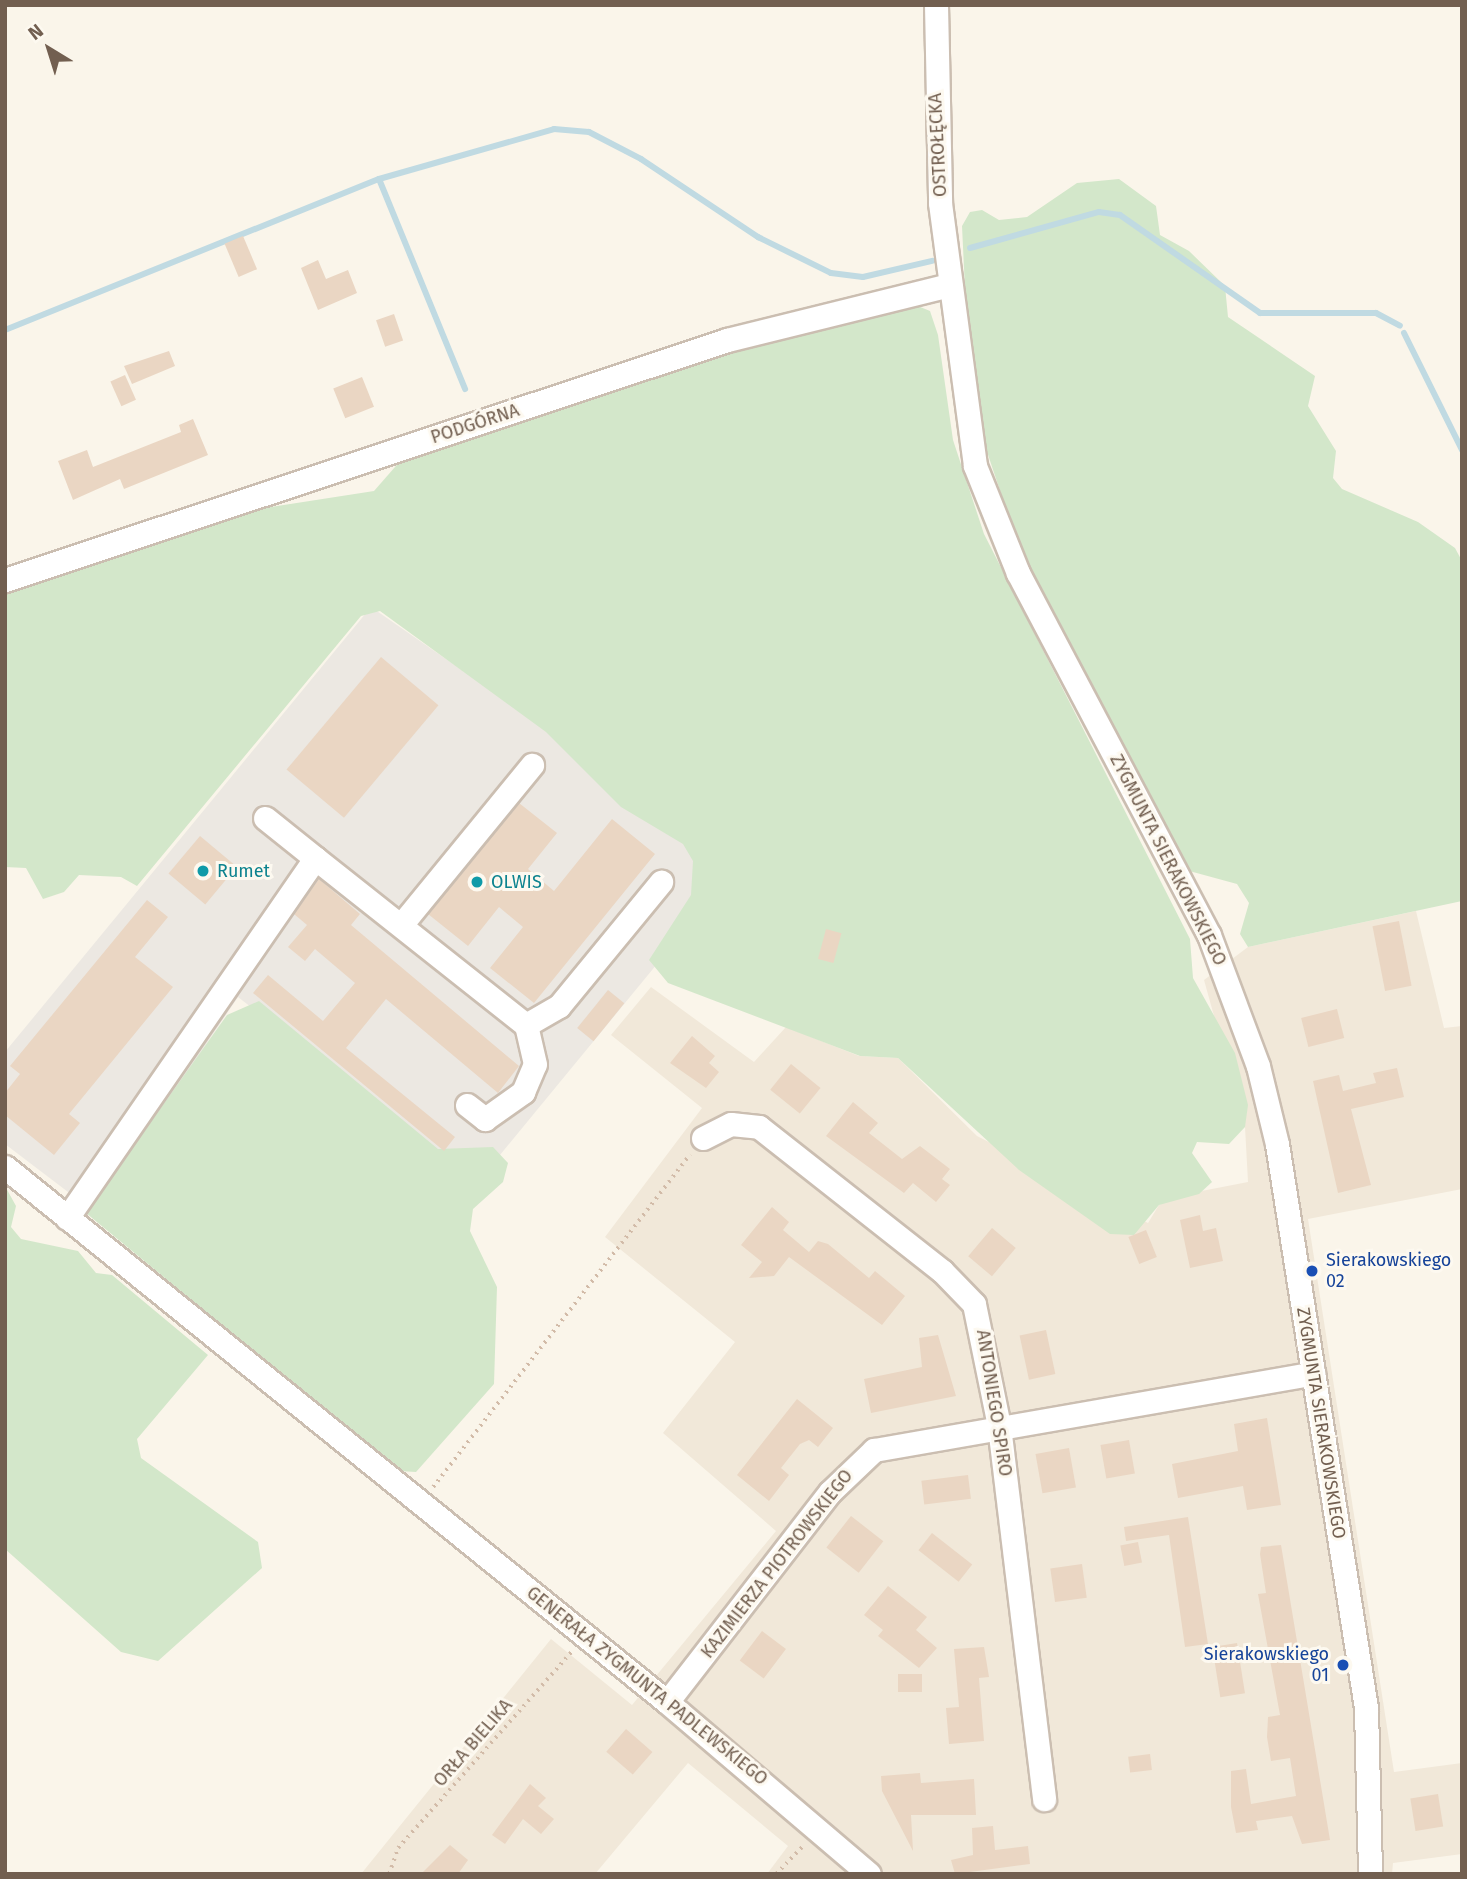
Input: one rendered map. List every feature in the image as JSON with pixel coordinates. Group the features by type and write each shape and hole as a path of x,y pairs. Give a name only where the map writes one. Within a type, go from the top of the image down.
{"street":[{"name":"OSTROŁĘCKA","path":"936,5 935,119 950,285"},
{"name":"PODGÓRNA","path":"5,580 727,340 950,285"},
{"name":"ZYGMUNTA SIERAKOWSKIEGO","path":"950,285 968,437 999,532 1209,935 1258,1066 1277,1144 1366,1708 1370,1874"},
{"path":"401,925 532,765"},
{"path":"265,818 526,1025 535,1064 523,1093 485,1119 467,1105"},
{"path":"66,1218 315,858"},
{"path":"526,1025 559,1006 661,882"},
{"name":"ANTONIEGO SPIRO","path":"703,1138 732,1124 759,1127 958,1284 981,1319 999,1426 1044,1799"},
{"name":"GENERAŁA ZYGMUNTA PADLEWSKIEGO","path":"5,1167 667,1702 869,1874"},
{"name":"KAZIMIERZA PIOTROWSKIEGO","path":"667,1702 861,1459 900,1442 1313,1373"}],"path":[{"path":"421,1502 703,1138"},
{"name":"ORŁA BIELIKA","path":"389,1874 398,1848 586,1636"},
{"path":"776,1874 803,1846"}],"shaded area":[{"name":"Rumet","path":"371,607 740,863 477,1183 238,997 93,1211 5,1144 5,1052"},
{"path":"1416,911 1444,1028 1462,1026 1462,1189 1308,1219 1394,1772 1462,1763 1462,1854 1393,1863 1392,1874 767,1874 788,1846 688,1763 595,1874 361,1874 551,1639 632,1705 776,1531 663,1433 735,1342 605,1237 702,1108 611,1035 651,987 754,1062 786,1027 859,1056 898,1058 977,1136 1148,1223 1159,1205 1176,1196 1248,1182 1245,1127 1204,980 1248,947"}],"green space":[{"path":"1119,179 1156,206 1160,235 1189,251 1225,286 1228,317 1315,376 1308,406 1336,451 1333,478 1342,489 1418,522 1455,548 1462,561 1462,901 1248,947 1240,934 1249,903 1237,884 1182,869 1018,544 980,431 968,352 962,226 970,212 982,210 999,220 1027,217 1077,183"},
{"path":"913,304 930,311 938,335 953,440 984,534 1190,939 1193,978 1235,1053 1248,1105 1245,1127 1229,1144 1197,1142 1192,1153 1212,1182 1199,1194 1159,1205 1134,1235 1110,1234 1019,1170 898,1058 860,1056 668,983 649,960 691,895 693,861 683,844 621,807 546,732 380,611 361,616 137,886 121,877 79,875 64,892 43,899 26,868 5,867 5,595 258,509 374,491 402,459 675,368"},
{"path":"259,1001 438,1149 493,1147 508,1163 503,1182 473,1209 470,1231 497,1287 494,1384 416,1472 399,1471 86,1213 227,1015"},
{"path":"5,1186 16,1206 11,1227 21,1239 78,1251 96,1273 112,1275 208,1355 137,1439 141,1458 258,1542 262,1568 158,1661 121,1652 5,1549"}],"building":[{"path":"243,236 257,269 239,277 225,244"},
{"path":"318,260 326,279 348,270 357,293 318,310 301,268"},
{"path":"394,314 403,340 385,347 376,320"},
{"path":"169,351 175,366 132,384 124,366"},
{"path":"125,375 136,400 121,406 110,382"},
{"path":"362,377 374,407 345,418 333,389"},
{"path":"193,419 208,455 124,489 120,479 73,500 58,461 87,450 93,467 181,432 179,425"},
{"path":"381,657 438,705 344,818 287,770"},
{"path":"519,803 557,833 528,869 554,891 612,819 655,854 534,1003 490,968 523,927 499,907 468,946 428,914"},
{"name":"Rumet","path":"200,836 237,867 205,904 169,874"},
{"path":"319,879 360,914 351,925 519,1066 498,1093 386,999 346,1048 455,1137 444,1151 253,993 268,975 323,1021 355,983 315,949 305,961 288,947 307,925 294,914"},
{"path":"147,900 168,917 135,957 173,987 69,1114 80,1123 54,1155 5,1115 5,1093 20,1074 10,1066"},
{"path":"1399,921 1412,986 1385,991 1372,926"},
{"path":"826,929 841,933 833,963 818,959"},
{"path":"608,990 624,1003 593,1041 577,1028"},
{"path":"1337,1009 1344,1038 1308,1047 1301,1018"},
{"path":"692,1036 715,1056 709,1063 719,1072 706,1088 670,1063"},
{"path":"791,1064 821,1088 800,1114 770,1090"},
{"path":"1397,1068 1404,1097 1351,1109 1371,1185 1338,1193 1313,1081 1339,1075 1343,1091 1376,1083 1373,1073"},
{"path":"853,1102 878,1123 869,1133 902,1159 920,1146 950,1169 942,1179 950,1185 936,1202 913,1183 904,1193 826,1136"},
{"path":"772,1207 789,1222 783,1230 809,1252 818,1241 828,1244 869,1278 875,1271 905,1296 882,1325 789,1257 774,1276 749,1278 762,1262 741,1245"},
{"path":"1200,1215 1203,1231 1216,1228 1223,1261 1190,1268 1180,1220"},
{"path":"992,1228 1016,1248 992,1276 968,1256"},
{"path":"1146,1230 1157,1257 1139,1264 1128,1237"},
{"path":"1046,1330 1055,1374 1029,1380 1020,1336"},
{"path":"938,1335 956,1396 871,1413 864,1379 922,1367 919,1338"},
{"path":"797,1399 833,1428 818,1447 809,1440 800,1444 781,1468 789,1475 769,1501 737,1475"},
{"path":"1267,1418 1281,1505 1247,1510 1243,1486 1178,1498 1172,1464 1238,1451 1234,1424"},
{"path":"1129,1440 1135,1473 1106,1479 1100,1445"},
{"path":"1069,1448 1076,1487 1042,1493 1036,1454"},
{"path":"968,1475 971,1499 924,1505 921,1481"},
{"path":"851,1516 883,1541 859,1573 826,1548"},
{"path":"1188,1517 1208,1644 1185,1647 1169,1535 1126,1541 1124,1527"},
{"path":"932,1533 972,1564 959,1582 918,1550"},
{"path":"1138,1542 1142,1563 1124,1566 1120,1545"},
{"path":"1281,1545 1330,1840 1302,1844 1292,1816 1256,1821 1258,1830 1236,1833 1231,1807 1231,1771 1246,1769 1251,1804 1296,1796 1290,1758 1271,1761 1267,1737 1268,1717 1280,1715 1258,1594 1266,1593 1261,1547"},
{"path":"1082,1564 1087,1598 1055,1602 1050,1568"},
{"path":"888,1586 927,1617 916,1630 937,1648 919,1668 878,1636 883,1630 864,1615"},
{"path":"762,1631 786,1649 764,1679 740,1661"},
{"path":"1237,1643 1245,1693 1220,1697 1212,1647"},
{"path":"984,1647 989,1677 979,1678 984,1741 949,1744 946,1708 959,1707 954,1649"},
{"path":"898,1674 922,1674 922,1692 898,1692"},
{"path":"626,1729 652,1752 633,1775 606,1752"},
{"path":"1150,1754 1152,1770 1130,1773 1128,1757"},
{"path":"920,1773 921,1783 974,1779 976,1815 911,1815 913,1851 882,1791 881,1776"},
{"path":"530,1784 546,1798 538,1806 554,1819 541,1834 523,1819 505,1844 492,1835"},
{"path":"1438,1794 1443,1827 1416,1831 1410,1798"},
{"path":"993,1826 995,1850 1028,1846 1030,1864 955,1874 951,1860 973,1855 972,1828"},
{"path":"450,1845 468,1860 458,1874 421,1874"}],"waterway":[{"path":"5,330 379,179 554,129 589,132 641,159 758,237 831,273 863,277 932,261"},
{"path":"379,179 465,389"},
{"path":"970,248 1099,212 1120,215 1260,313 1376,313 1400,326"},
{"path":"1404,333 1462,450"}],"place":[{"name":"Rumet","path":"203,871"},
{"name":"OLWIS","path":"477,882"},
{"name":"Sierakowskiego 02","path":"1312,1271"},
{"name":"Sierakowskiego 01","path":"1343,1665"}]}
